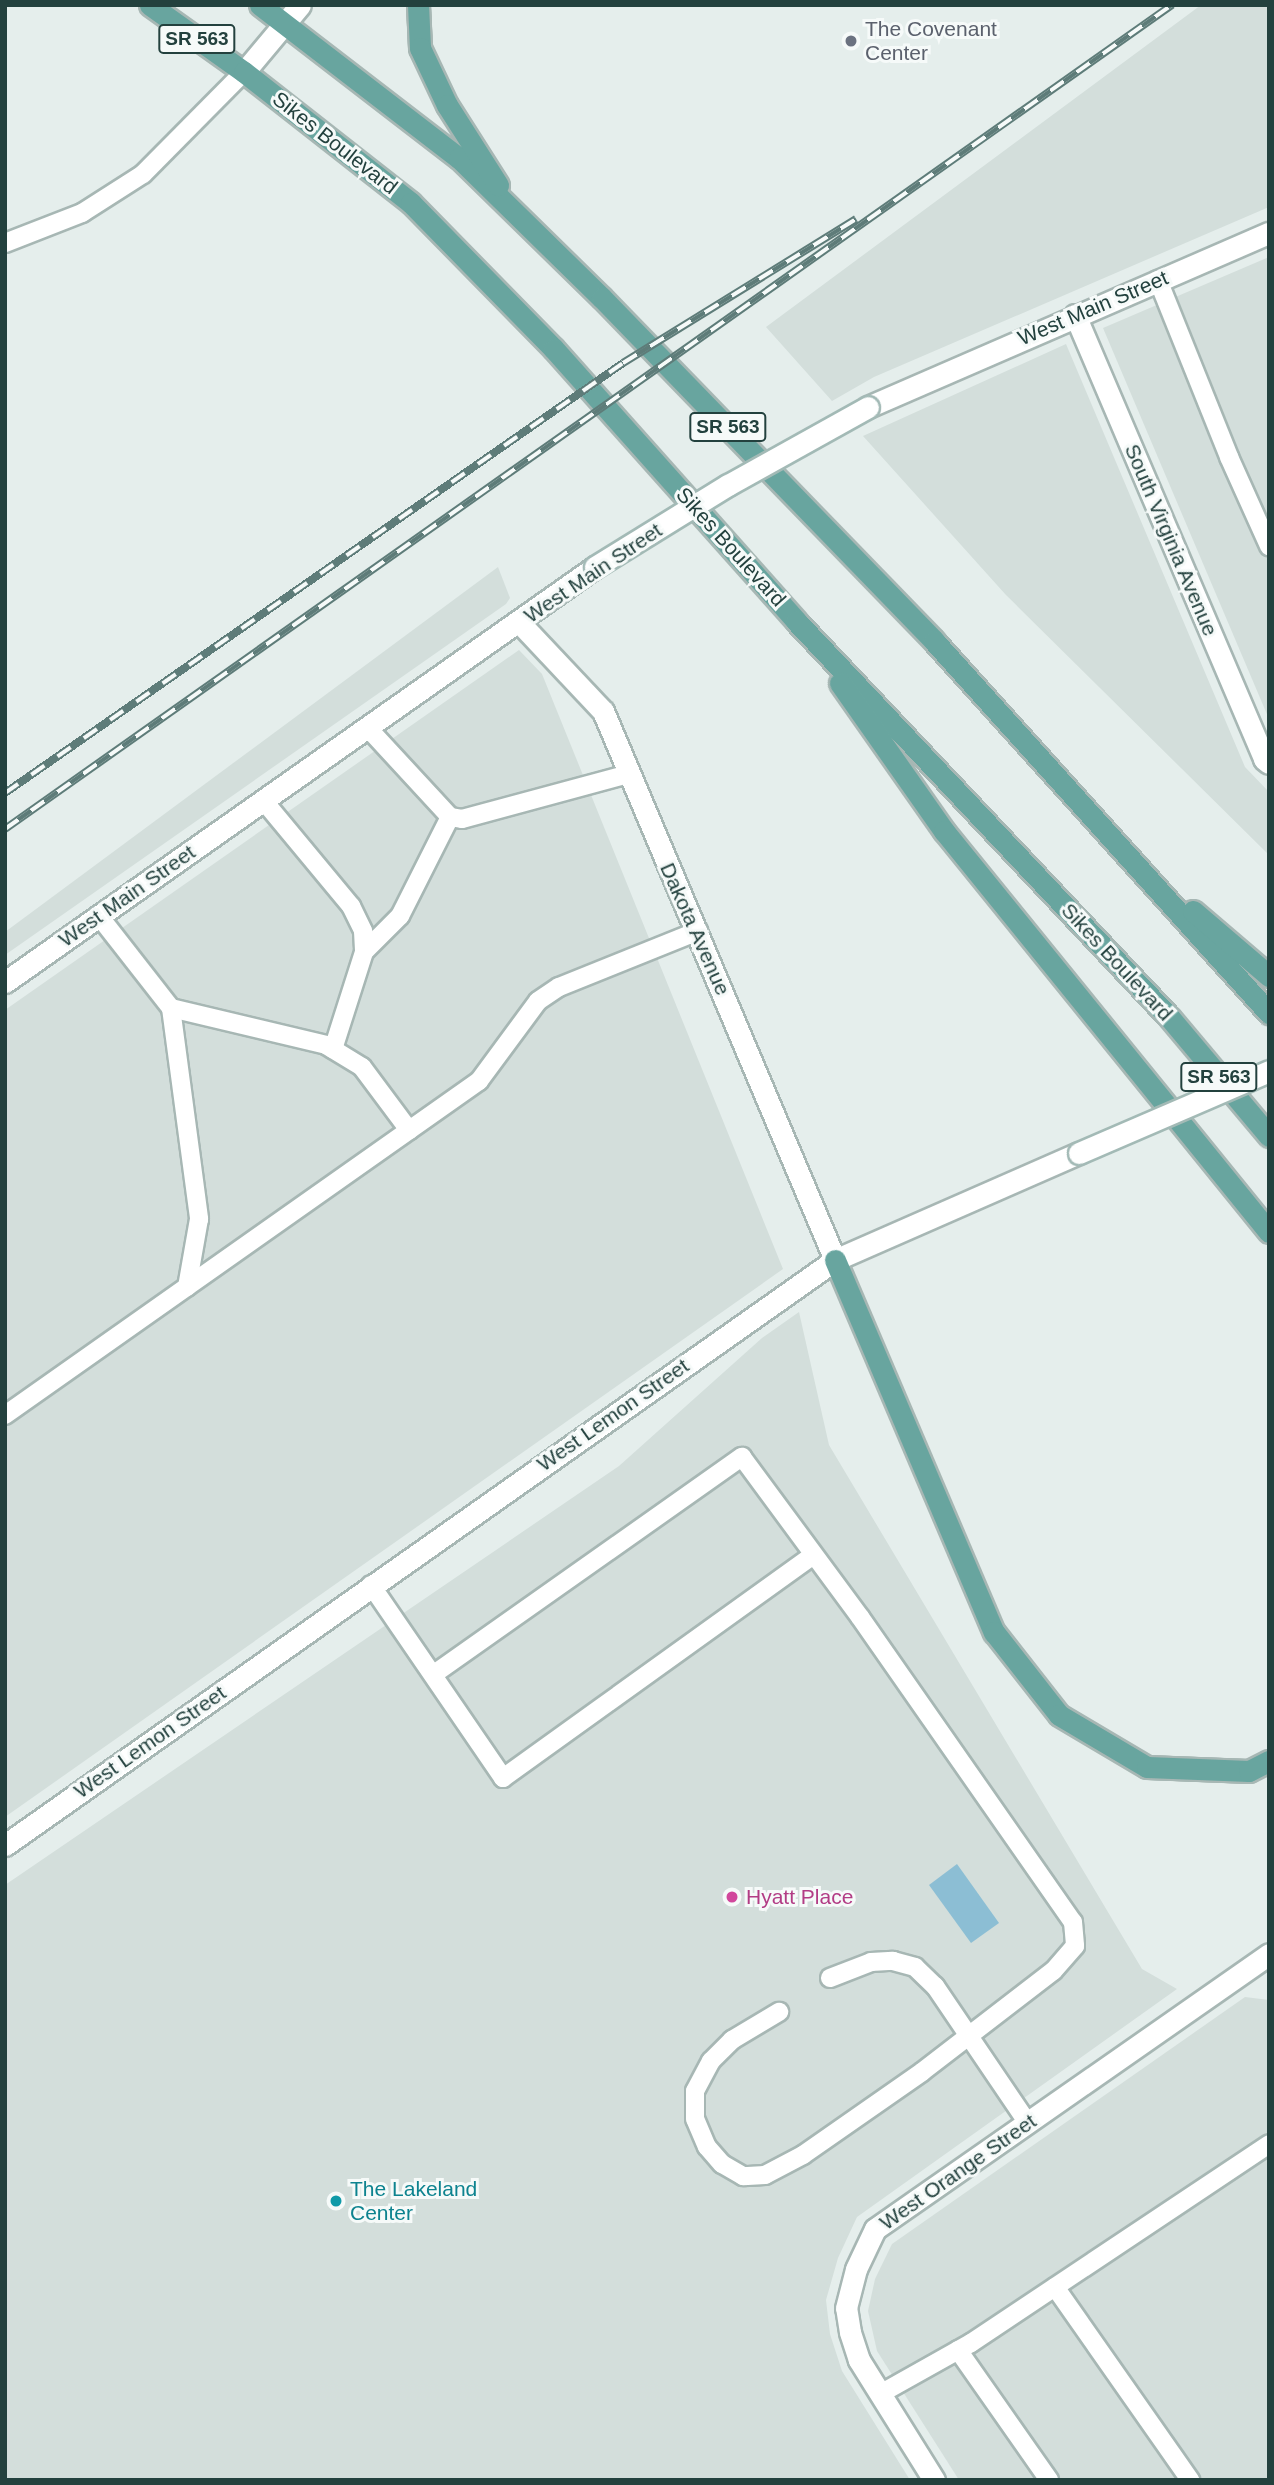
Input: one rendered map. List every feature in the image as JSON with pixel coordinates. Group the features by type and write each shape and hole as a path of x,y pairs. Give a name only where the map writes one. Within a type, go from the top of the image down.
{"main road":[{"name":"Sikes Boulevard","path":"150,5 244,72 411,203 554,349 796,621 1170,1018 1269,1136"},
{"name":"SR 563","path":"260,5 459,158 602,298 934,641 1269,1013"},
{"path":"244,72 300,5"},
{"path":"418,5 420,48 447,105 518,216"},
{"name":"West Main Street","path":"5,982 595,567 728,485 868,407 1269,233"},
{"name":"South Virginia Avenue","path":"1075,315 1264,759 1269,763"},
{"path":"796,621 944,831 1269,1232"},
{"name":"Dakota Avenue","path":"519,622 603,711 835,1260"},
{"path":"1127,855 1269,976"},
{"name":"West Lemon Street","path":"5,1845 835,1260 1269,1071"},
{"path":"835,1260 995,1632 1059,1715 1147,1767 1249,1771 1269,1761"},
{"name":"West Orange Street","path":"934,2480 859,2360 846,2308 856,2269 875,2229 1269,1954"}],"lane":[{"path":"5,243 82,213 143,174 244,72"},
{"path":"1158,280 1229,457 1269,546"},
{"path":"367,727 450,817 463,819 629,775"},
{"path":"263,800 351,906 363,931 364,952 333,1049"},
{"path":"364,952 400,916 450,817"},
{"path":"99,916 171,1008 199,1219 187,1287"},
{"path":"5,1415 478,1081 538,1001 559,987 698,931"},
{"path":"171,1008 333,1049 362,1067 409,1130"},
{"path":"434,1674 743,1457 860,1617 1073,1922 1075,1946 1053,1971 900,2089 803,2155 765,2175 743,2176 722,2164 707,2147 695,2119 695,2091 711,2061 732,2040 779,2012"},
{"path":"371,1585 503,1778 813,1555"},
{"path":"830,1978 871,1962 893,1961 915,1967 935,1986 1027,2122"},
{"path":"880,2394 958,2350 1269,2144"},
{"path":"1055,2287 1190,2480"},
{"path":"958,2350 1049,2480"}],"shaded area":[{"path":"1201,5 1269,5 1269,207 874,377 832,401 766,327"},
{"path":"1269,257 1269,719 1103,328"},
{"path":"1066,344 1245,767 1269,792 1269,855 1006,595 863,436"},
{"path":"498,567 510,598 506,604 5,955 5,932"},
{"path":"519,650 542,674 783,1269 5,1817 5,1010"},
{"path":"799,1312 829,1445 1142,1969 1177,1989 857,2217 838,2258 826,2300 830,2334 842,2371 910,2480 5,2480 5,1885 619,1466 762,1338"},
{"path":"1245,1997 1269,2000 1269,2480 959,2480 877,2351 868,2311 875,2279 892,2244"}],"water":[{"path":"957,1864 999,1923 971,1943 929,1885"}],"railway":[{"path":"5,829 1172,5"},
{"path":"5,793 623,363 856,219"}],"place":[{"name":"The Covenant Center","path":"851,41"},
{"name":"Hyatt Place","path":"732,1897"},
{"name":"The Lakeland Center","path":"336,2201"}]}
